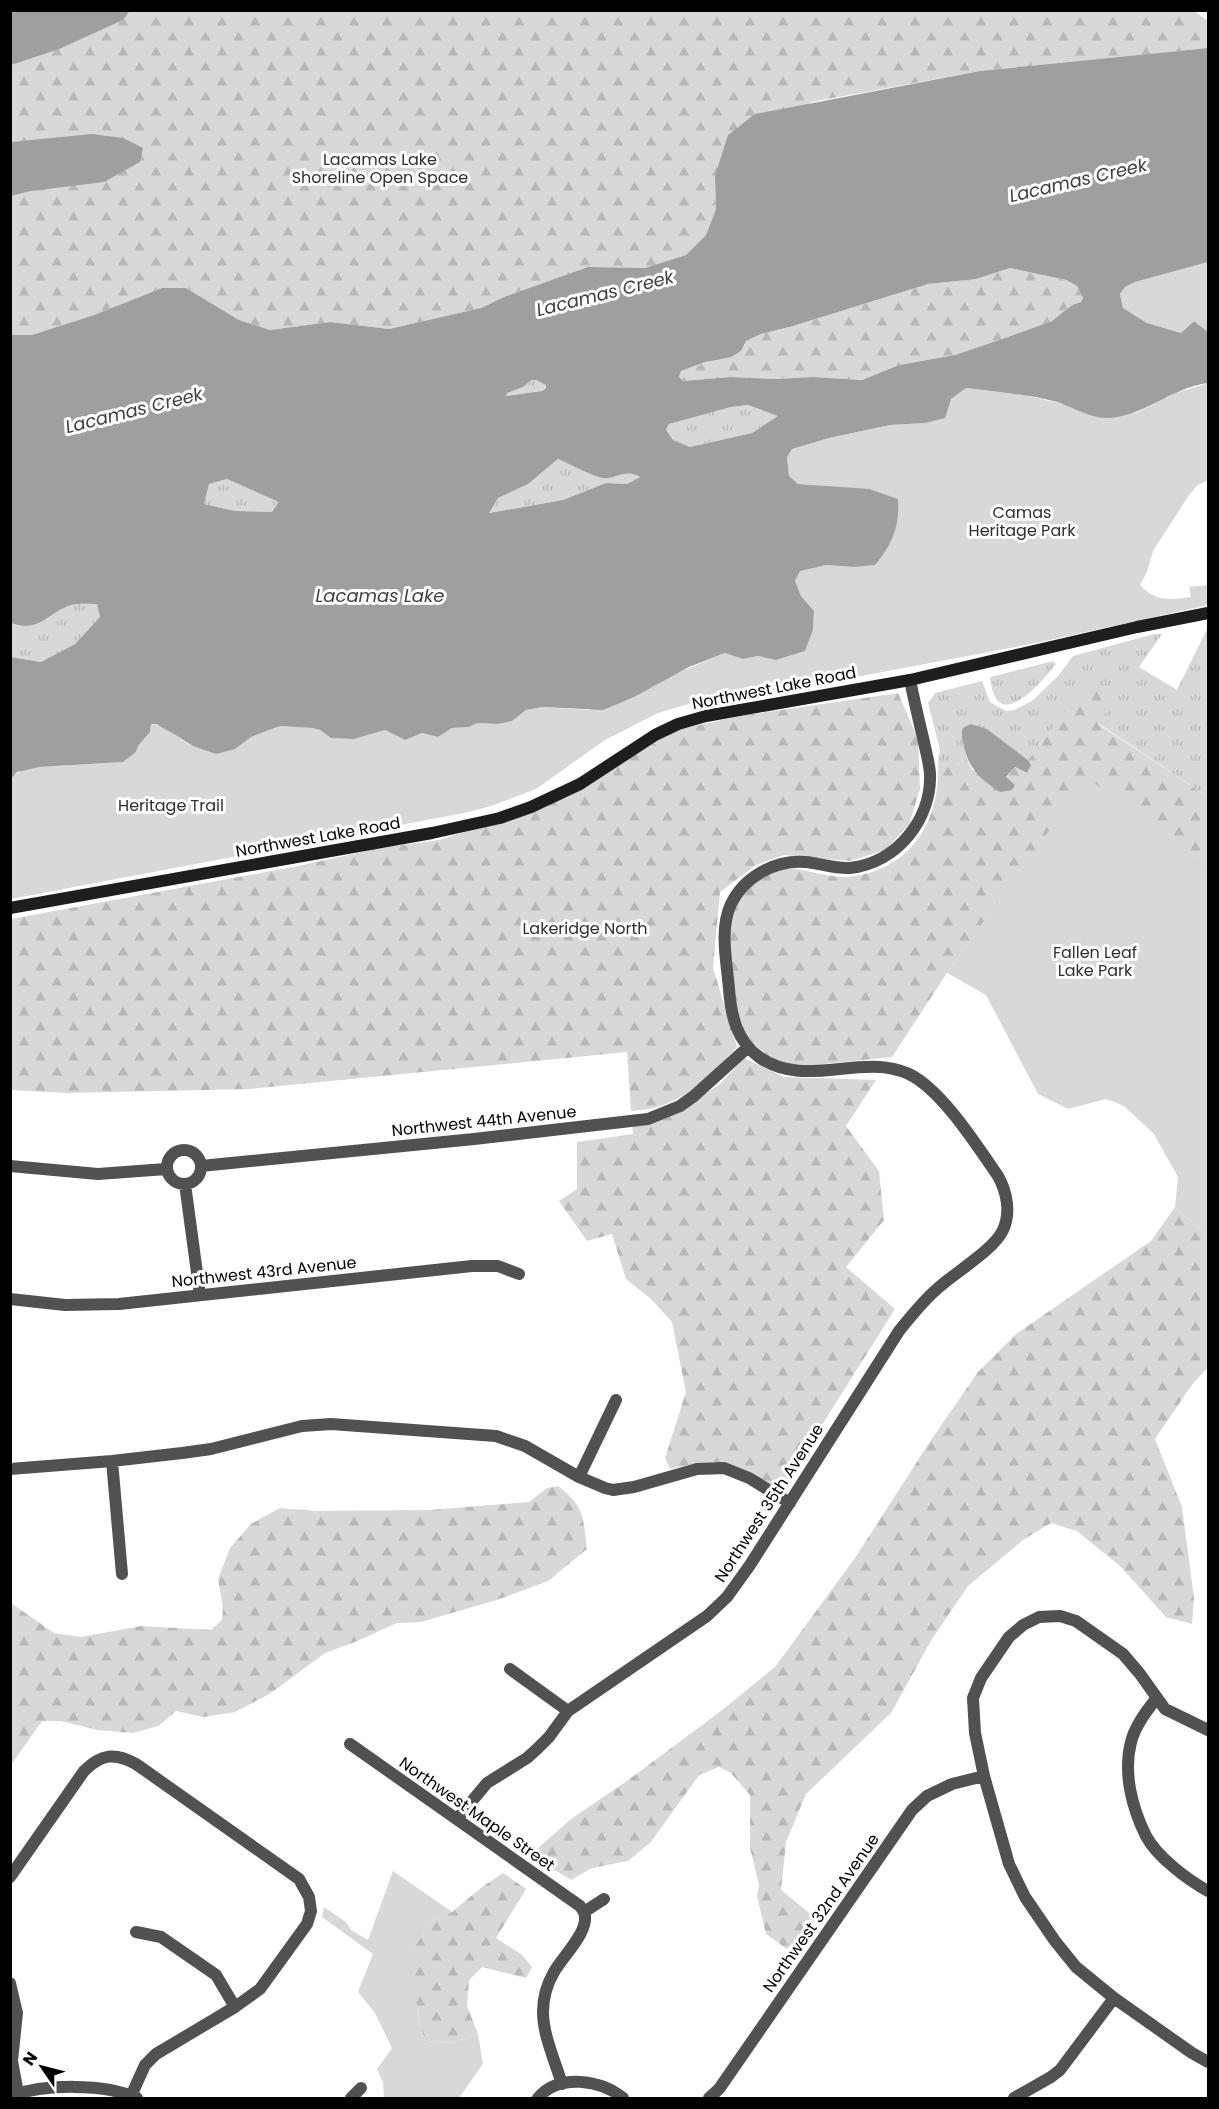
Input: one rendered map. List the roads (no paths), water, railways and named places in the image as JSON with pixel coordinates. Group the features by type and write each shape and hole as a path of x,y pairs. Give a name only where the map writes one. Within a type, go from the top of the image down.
{"main road":[{"name":"Northwest Lake Road","path":"10,908 432,833 500,818 560,794 655,735 678,724 706,716 910,680 1137,627 1209,613"}],"street":[{"path":"747,1048 737,1030 729,995 724,925 730,907 739,890 769,868 799,862 842,868 862,865 895,849 913,831 922,816 927,801 930,774 910,680"},
{"name":"Northwest 44th Avenue","path":"201,1166 648,1119 680,1106 694,1096 747,1048"},
{"name":"Northwest 35th Avenue","path":"457,1818 487,1784 537,1749 568,1711 707,1616 717,1606 743,1575 899,1331 927,1298 993,1243 1004,1230 1007,1209 1006,1193 998,1176 942,1100 918,1080 903,1072 879,1067 806,1072 783,1069 766,1062 747,1048"},
{"path":"184,1150 196,1155 201,1166 194,1182 185,1184 171,1179 166,1168 171,1155 184,1150"},
{"path":"10,1166 98,1174 166,1168"},
{"path":"185,1184 200,1295"},
{"name":"Northwest 43rd Avenue","path":"10,1299 92,1305 472,1266 498,1266 519,1274"},
{"path":"579,1477 616,1400"},
{"path":"10,1469 112,1461 211,1449 302,1426 331,1424 496,1436 525,1446 579,1477 605,1488 622,1489 697,1469 723,1468 749,1478 790,1503"},
{"path":"112,1461 122,1574"},
{"path":"1209,1730 1165,1710 1124,1654 1076,1621 1060,1616 1039,1617 1023,1625 1010,1637 981,1678 973,1698 975,1733 984,1776 1009,1864 1024,1897 1054,1941 1076,1967 1114,1998 1192,2053 1209,2062"},
{"path":"510,1669 568,1711"},
{"path":"1157,1698 1143,1716 1131,1740 1127,1762 1130,1790 1147,1838 1185,1878 1209,1891"},
{"name":"Northwest Maple Street","path":"350,1744 580,1906 584,1912"},
{"path":"10,1877 84,1771 93,1762 104,1758 124,1757 299,1880 309,1897 311,1911 307,1924 260,1989 235,2007 156,2054 145,2065 134,2097 81,2087 14,2094 12,2061 17,2013 10,1983"},
{"name":"Northwest 32nd Avenue","path":"709,2098 725,2080 912,1810 927,1796 952,1784 984,1776"},
{"path":"562,2084 544,2025 544,1999 555,1970 586,1924 584,1912 604,1899"},
{"path":"136,1932 161,1937 216,1975 235,2007"},
{"path":"1014,2098 1031,2095 1060,2070 1114,1998"},
{"path":"538,2098 562,2084 582,2081 616,2092 623,2098"},
{"path":"351,2098 361,2088"}],"water":[{"path":"10,11 130,11 123,20 59,49 11,65"},
{"name":"Lacamas Lake","path":"1208,48 1208,262 1135,282 1125,287 1120,294 1123,308 1147,323 1181,333 1194,321 1208,332 1208,383 1182,390 1132,413 1105,418 1046,399 966,388 951,399 945,418 925,423 890,425 829,438 792,449 787,457 789,476 798,484 869,489 898,499 898,518 894,535 875,565 853,567 826,565 800,571 795,581 801,596 814,611 813,630 805,651 776,660 758,656 743,659 725,653 689,667 634,697 603,710 543,707 526,710 512,721 498,724 477,723 469,727 452,728 438,737 422,733 405,740 385,730 354,739 331,738 320,730 312,728 280,726 251,737 235,749 216,754 193,746 156,724 151,724 150,732 138,746 136,752 123,762 39,767 17,772 11,779 11,657 41,662 75,644 100,617 97,604 79,604 68,606 41,622 28,626 11,623 11,335 32,335 94,315 162,288 186,288 239,320 270,330 330,322 389,329 481,308 504,297 588,267 645,268 686,255 706,235 716,209 715,176 728,135 755,114 980,71","holes":["1010,268 1066,280 1077,286 1083,298 1081,302 1072,305 1052,321 955,355 899,365 862,380 813,377 775,379 730,377 683,381 679,377 681,371 706,362 731,357 741,351 746,341 761,334 928,284 976,279","531,380 546,385 542,391 506,396 507,393 523,387","748,405 778,416 752,433 690,447 673,440 666,430 669,424 731,407","558,459 603,478 631,473 640,477 627,484 606,483 563,500 489,513 498,498 528,484","227,479 279,502 272,512 235,511 204,504 209,484"]},
{"path":"92,134 123,138 143,148 140,162 104,182 31,191 11,196 11,142"},
{"path":"971,724 987,729 1028,760 1031,765 1027,773 1015,767 1006,777 1015,785 1012,790 1000,792 987,783 969,762 962,735 963,728"}],"park label":[{"name":"Lacamas Lake Shoreline Open Space","path":"380,168"},
{"name":"Camas Heritage Park","path":"1022,521"},
{"name":"Heritage Trail","path":"171,805"},
{"name":"Lakeridge North","path":"585,928"},
{"name":"Fallen Leaf Lake Park","path":"1095,961"}],"water label":[{"name":"Lacamas Creek","path":"1078,180"},
{"name":"Lacamas Creek","path":"605,293"},
{"name":"Lacamas Creek","path":"134,410"}]}
